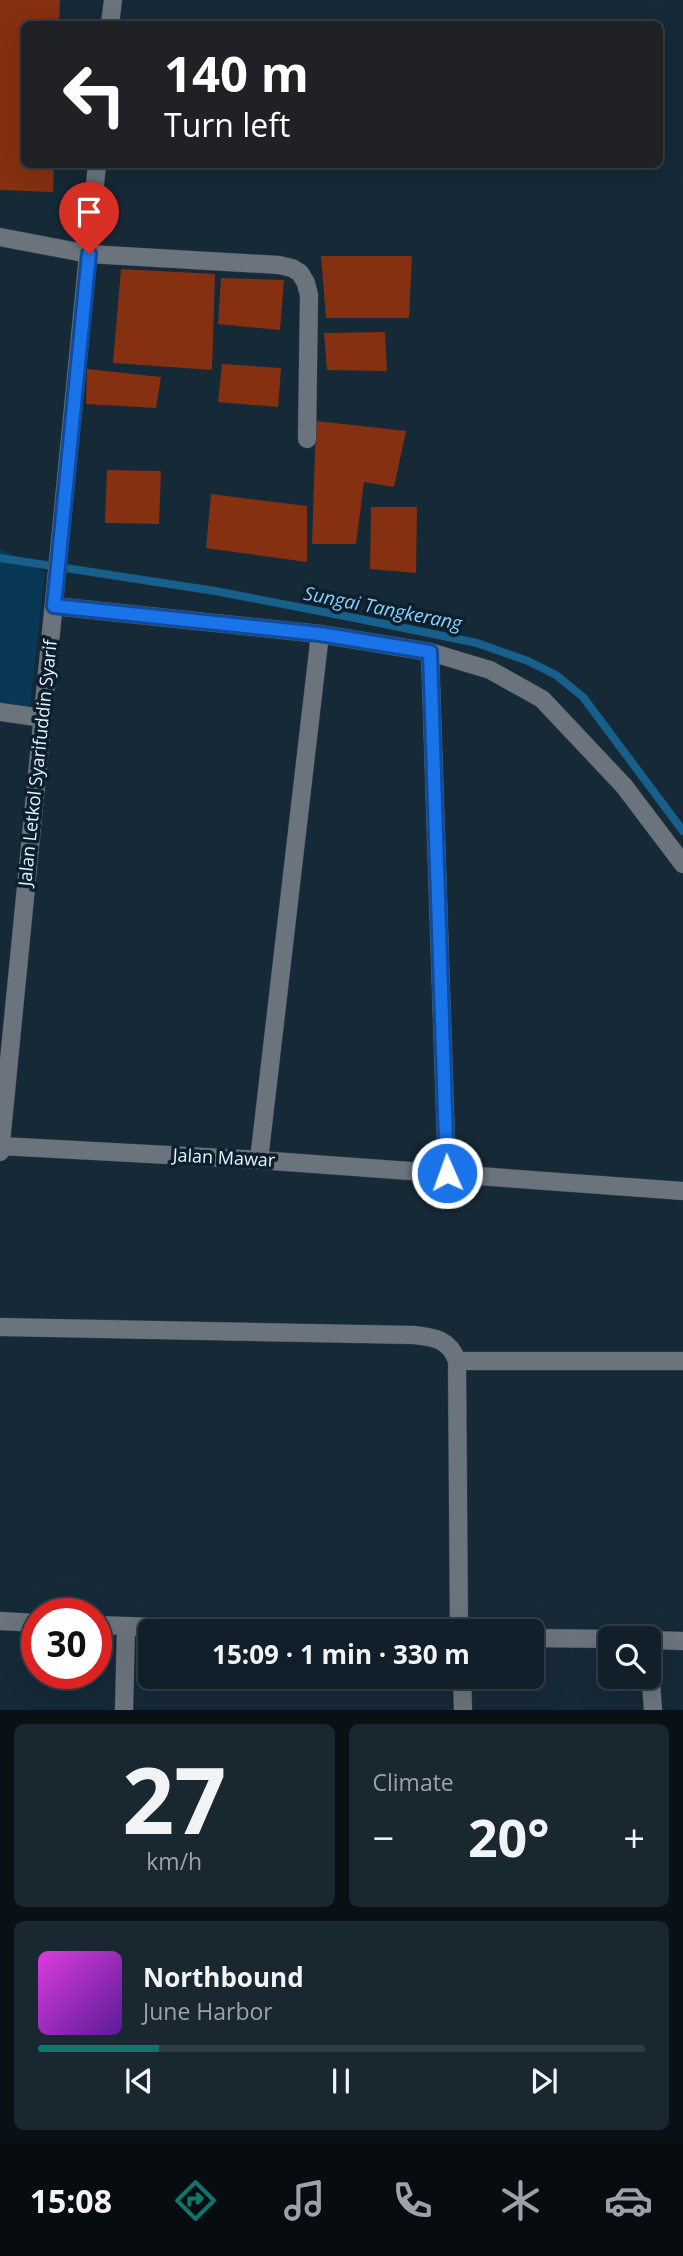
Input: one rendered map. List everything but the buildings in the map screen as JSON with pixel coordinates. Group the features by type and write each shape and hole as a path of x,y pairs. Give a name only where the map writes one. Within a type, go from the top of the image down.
{"street":[{"path":"110,21 113,0"},
{"name":"Jalan Letkol Syarifuddin Syarif","path":"0,1152 97,168"},
{"path":"0,237 89,254 279,265 300,273 309,295 307,439"},
{"path":"54,601 320,634 430,652 490,670 542,699 624,786 683,864"},
{"path":"259,1160 320,634"},
{"path":"430,652 447,1173"},
{"path":"0,712 43,718"},
{"name":"Jalan Mawar","path":"1,1146 259,1160 683,1191"},
{"path":"0,1327 414,1335 440,1339 449,1345 457,1362 459,1619"},
{"path":"457,1362 683,1361"},
{"path":"0,1621 21,1622"},
{"path":"112,1626 138,1627"},
{"path":"124,1710 126,1627"},
{"path":"544,1637 598,1639"},
{"path":"661,1641 683,1642"},
{"path":"462,1689 463,1710"},
{"path":"651,1689 653,1710"}],"shaded area":[{"path":"0,548 45,572 30,706 0,704"}],"waterway":[{"name":"Sungai Tangkerang","path":"0,558 215,591 365,620 477,643 528,661 556,675 583,697 683,831"}],"route":[{"path":"89,254 54,606 320,634 430,652 447,1173"}]}
